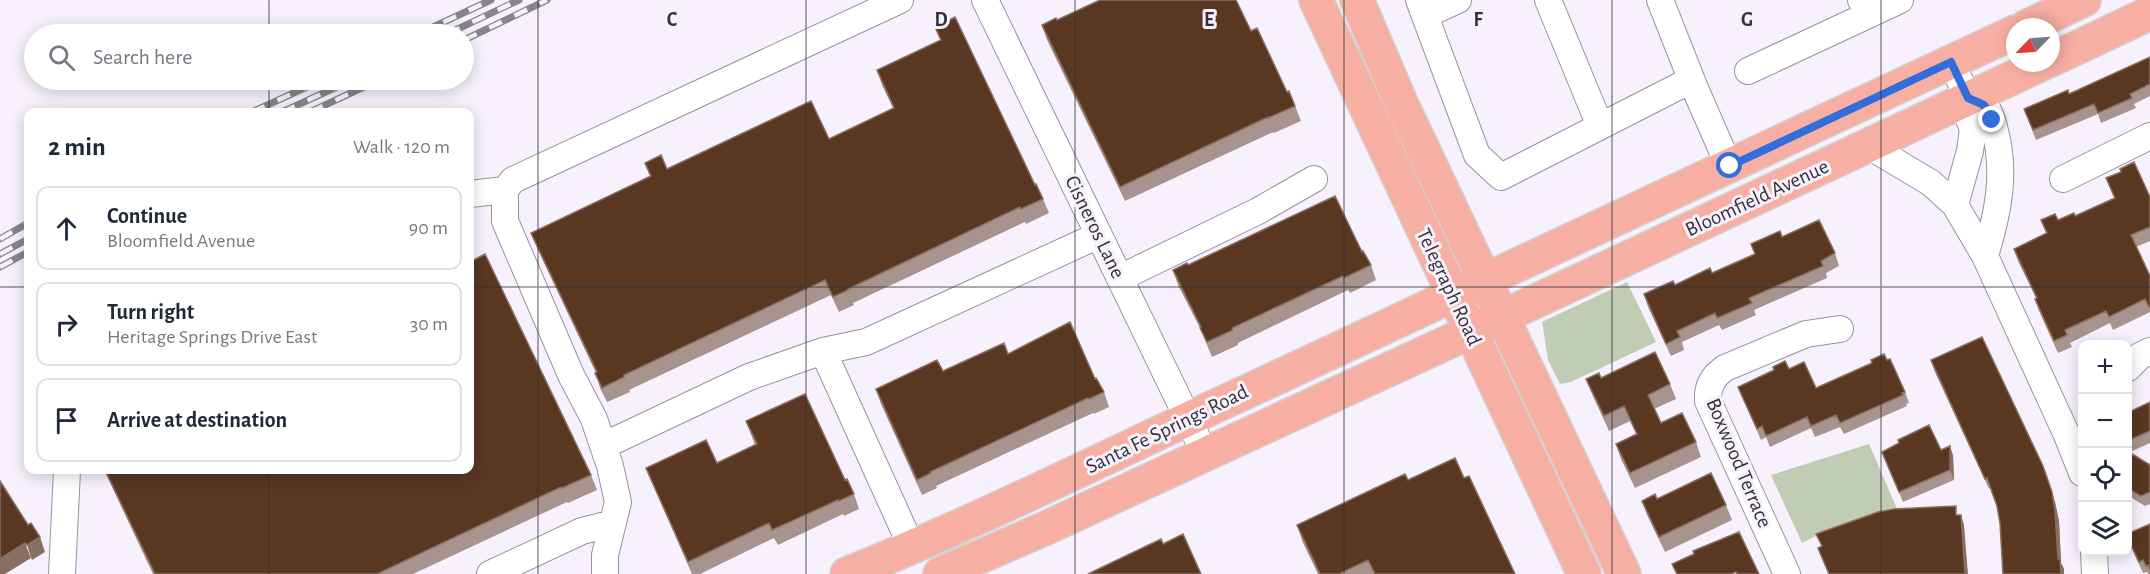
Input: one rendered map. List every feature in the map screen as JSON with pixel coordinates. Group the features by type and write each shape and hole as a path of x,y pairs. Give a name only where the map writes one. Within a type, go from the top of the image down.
{"main road":[{"name":"Telegraph Road","path":"1316,0 1584,574"},
{"name":"Telegraph Road","path":"1357,0 1402,105 1624,574"},
{"path":"2045,18 2084,0"},
{"path":"2060,56 2150,14"},
{"name":"Bloomfield Avenue","path":"1485,280 2006,36"},
{"name":"Bloomfield Avenue","path":"1470,332 2024,72"},
{"name":"Santa Fe Springs Road","path":"847,574 1004,508 1188,418 1485,280"},
{"name":"Santa Fe Springs Road","path":"940,574 1046,528 1470,332"}],"street":[{"path":"605,574 605,555 618,502 610,466 594,419 571,375 505,221 505,190 513,180 900,0"},
{"name":"Cisneros Lane","path":"985,0 1205,454"},
{"path":"1458,0 1422,7 1477,155 1501,177 1691,80"},
{"path":"1548,0 1600,126"},
{"path":"1660,0 1691,80 1730,166"},
{"path":"1748,71 1864,8 1900,0"},
{"path":"1951,62 1968,98 1967,115 1973,129 1970,151 1955,205"},
{"path":"1968,98 1984,105 1990,115 1999,143 2001,181 1997,214 1985,256"},
{"path":"2063,179 2150,136"},
{"path":"1869,146 1931,183 1955,205 1985,256 2078,463"},
{"path":"1120,278 1258,211 1314,179"},
{"path":"474,194 505,190"},
{"path":"603,446 749,377 823,351 866,342 1099,235"},
{"name":"Boxwood Terrace","path":"1787,574 1708,401 1707,391 1717,374 1725,368 1806,334 1840,329"},
{"path":"823,351 912,548"},
{"path":"2132,363 2150,351"},
{"path":"62,574 68,474"},
{"path":"490,574 582,531 613,523"},
{"path":"2094,556 2095,574"}],"green space":[{"path":"1627,282 1656,342 1571,382 1560,384 1548,360 1542,322"},
{"path":"1869,444 1898,511 1848,523 1802,543 1771,475"}],"building":[{"path":"1100,0 1236,0 1251,31 1257,28 1295,106 1120,187 1042,25"},
{"path":"955,17 1043,199 1021,209 1020,207 833,297 825,280 624,375 602,388 595,373 597,372 531,233 651,176 645,163 661,155 667,169 811,101 829,139 894,108 877,70 941,40 935,27"},
{"path":"2150,57 2150,84 2130,94 2132,98 2098,113 2094,104 2033,130 2024,109 2068,90 2069,94"},
{"path":"2134,162 2150,197 2150,227 2131,235 2150,276 2150,307 2145,299 2109,317 2106,311 2065,330 2067,335 2054,341 2014,249 2047,233 2041,220 2055,214 2058,220 2074,213 2075,216 2115,198 2106,178 2121,172 2120,169"},
{"path":"1335,196 1362,252 1371,265 1232,328 1233,330 1207,342 1173,270"},
{"path":"1819,220 1835,253 1821,261 1823,266 1749,298 1752,303 1717,318 1715,313 1677,331 1680,337 1666,344 1644,294 1673,281 1675,285 1710,268 1712,273 1755,254 1751,244 1780,231 1782,237"},
{"path":"485,254 591,475 377,574 155,574 107,474 474,474 474,260"},
{"path":"1070,322 1095,379 1104,392 917,480 876,389 937,360 943,371 1004,343 1008,354"},
{"path":"1982,337 2043,466 2052,492 2061,574 2003,574 1997,506 1987,478 1985,479 1931,360"},
{"path":"1655,352 1670,384 1648,395 1661,423 1682,413 1696,442 1630,473 1616,444 1637,434 1624,406 1604,416 1586,379 1599,373 1601,378"},
{"path":"1884,354 1887,360 1890,359 1905,392 1902,393 1903,395 1840,423 1836,415 1811,426 1807,417 1766,436 1762,426 1757,429 1738,387 1774,370 1773,367 1785,361 1789,369 1804,362 1816,388 1872,363 1871,360"},
{"path":"805,394 845,480 847,479 854,494 772,530 769,523 688,562 646,468 706,440 717,463 757,444 746,421"},
{"path":"2150,402 2150,431 2132,439 2132,411"},
{"path":"1929,425 1941,450 1950,446 1950,470 1899,492 1882,452 1899,443 1898,440"},
{"path":"2132,454 2150,465 2150,492 2141,496 2132,491"},
{"path":"1455,458 1464,478 1469,476 1515,574 1375,574 1368,560 1339,574 1320,574 1297,525 1405,474 1408,480"},
{"path":"1711,473 1726,505 1659,537 1642,501 1655,494 1657,499"},
{"path":"0,481 28,525 31,523 40,537 27,545 25,543 0,559"},
{"path":"1956,506 1956,515 1961,515 1965,574 1829,574 1818,548 1822,546 1816,534 1878,512"},
{"path":"2150,524 2150,570 2143,560 2139,562 2132,547 2132,532"},
{"path":"1739,532 1759,574 1737,574 1736,572 1731,574 1677,574 1672,564 1694,554 1693,551"},
{"path":"1183,534 1201,574 1088,574 1161,539 1163,544"}],"railway":[{"path":"439,24 491,0"},
{"path":"468,24 519,0"},
{"path":"474,35 547,0"},
{"path":"261,108 300,90"},
{"path":"291,108 330,90"},
{"path":"319,108 357,90"},
{"path":"0,239 24,225"},
{"path":"0,254 24,241"},
{"path":"0,267 24,254"}],"route":[{"path":"1730,166 1951,62 1968,98 1984,105 1992,120"}]}
